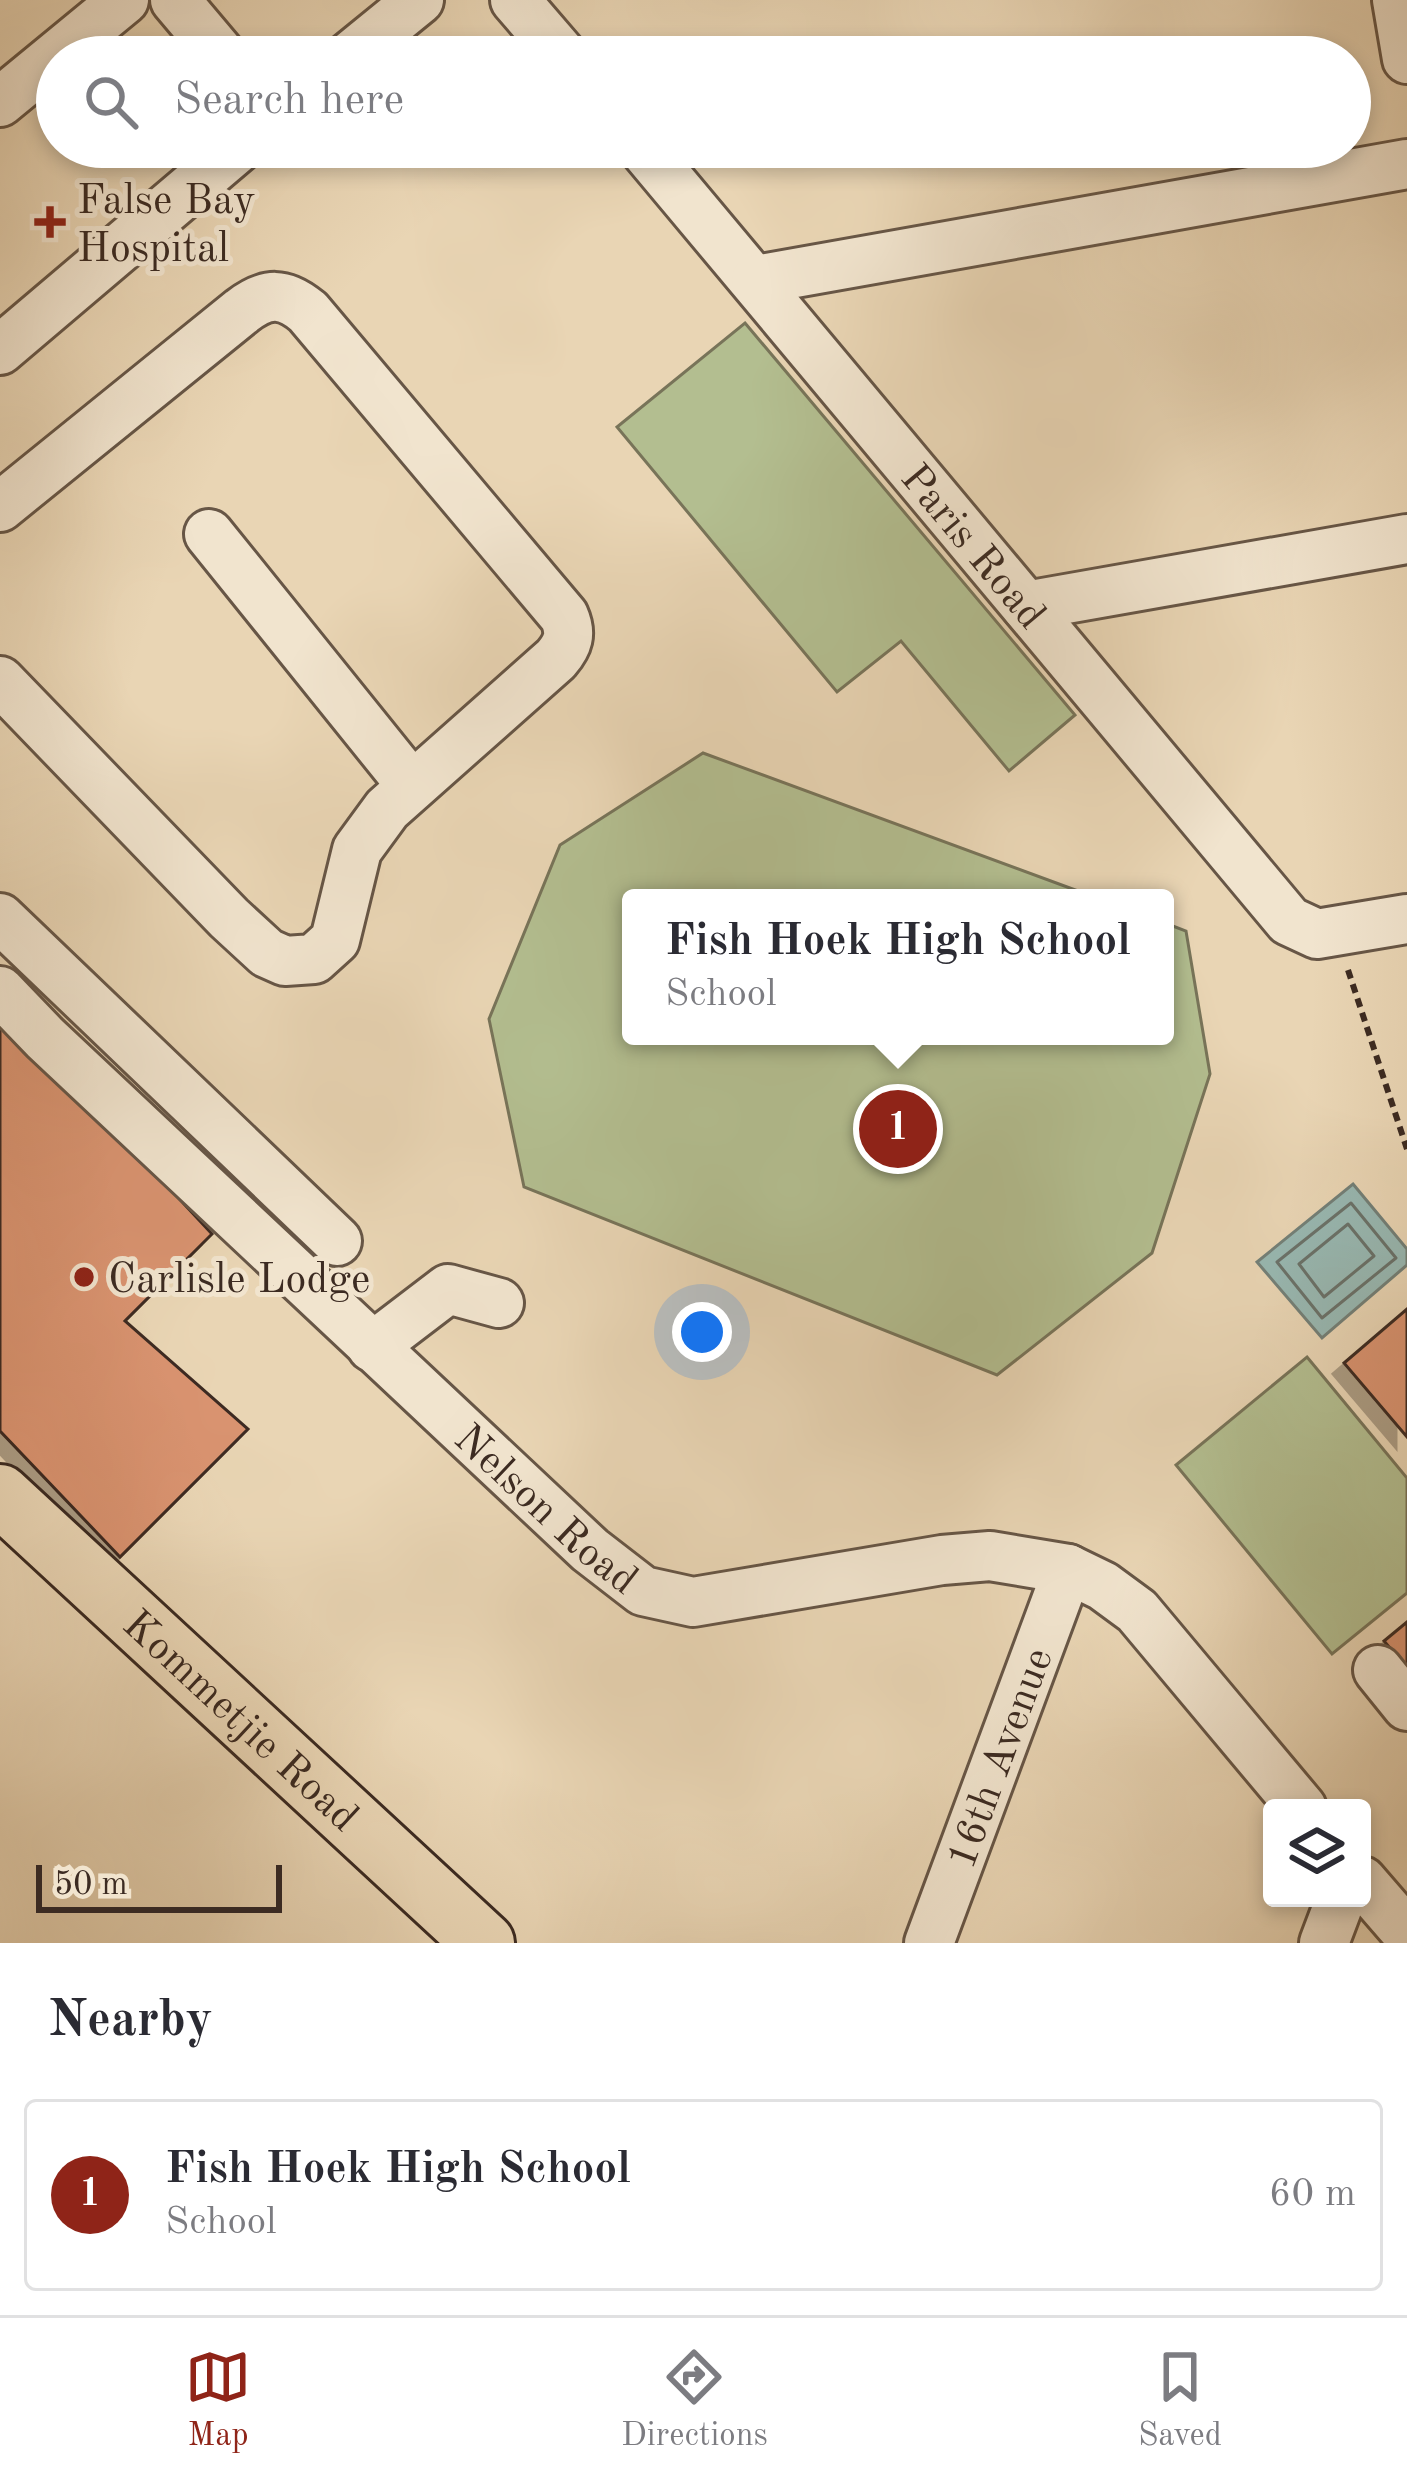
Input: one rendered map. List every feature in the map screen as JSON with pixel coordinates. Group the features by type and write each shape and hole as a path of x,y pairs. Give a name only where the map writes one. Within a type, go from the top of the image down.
{"main road":[{"name":"Kommetjie Road","path":"0,1495 484,1943"}],"street":[{"path":"80,36 124,0"},
{"path":"175,0 205,36"},
{"path":"374,36 418,0"},
{"path":"515,0 546,36"},
{"path":"1397,0 1407,58"},
{"path":"0,102 36,72"},
{"path":"756,280 1407,164"},
{"path":"0,350 214,168"},
{"name":"Paris Road","path":"660,168 1278,909 1302,930 1325,933"},
{"path":"0,680 240,928 285,961 314,958 335,940 357,850 369,830 556,659 565,648 568,627 542,590 299,305 280,296 260,298 6,488"},
{"path":"209,534 412,786"},
{"path":"1026,606 1407,539"},
{"path":"0,917 337,1241"},
{"path":"1325,933 1407,920"},
{"name":"Nelson Road","path":"0,991 372,1347 590,1550 643,1591 693,1602 990,1556 1068,1569 1103,1586 1137,1611 1294,1799"},
{"path":"372,1347 448,1289 499,1304"},
{"name":"16th Avenue","path":"928,1943 1068,1569"},
{"path":"1371,1891 1407,1933"},
{"path":"1324,1943 1338,1907"}],"path":[{"path":"1325,933 1407,1149"}],"green space":[{"path":"745,323 1075,715 1009,771 901,641 837,692 617,427"},
{"path":"703,753 1073,889 622,889 622,1045 1174,1045 1174,926 1186,931 1210,1074 1152,1253 997,1375 524,1187 489,1019 560,845"},
{"path":"1307,1357 1407,1478 1407,1593 1332,1654 1176,1465"}],"water":[{"path":"1353,1184 1407,1249 1407,1265 1322,1338 1257,1262"}],"building":[{"name":"Carlisle Lodge","path":"0,1006 212,1234 125,1321 248,1429 120,1557 0,1431"},
{"path":"1407,1309 1407,1437 1344,1363"},
{"path":"1407,1622 1407,1668 1384,1641"}],"place":[{"name":"False Bay Hospital","path":"50,222"},
{"name":"Fish Hoek High School","path":"898,1129"},
{"name":"Carlisle Lodge","path":"84,1277"}]}
